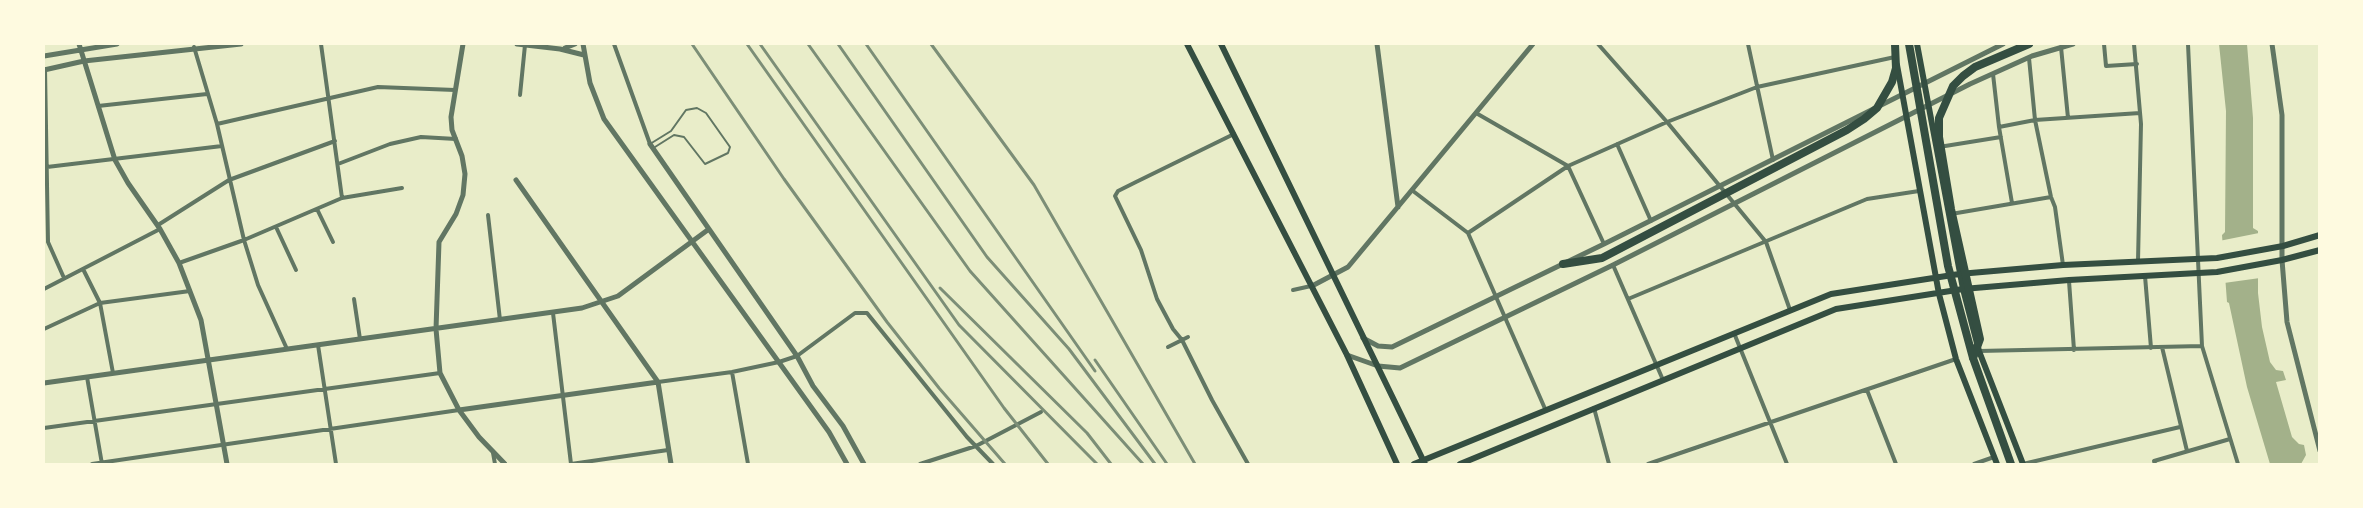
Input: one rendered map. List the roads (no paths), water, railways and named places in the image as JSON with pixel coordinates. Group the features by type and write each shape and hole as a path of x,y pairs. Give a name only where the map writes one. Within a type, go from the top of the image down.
{"highway":[{"path":"1563,264 1602,258 1864,119 1877,108 1892,82 1896,68 1894,44"},
{"path":"1909,44 1948,266 1972,358 2011,465"},
{"path":"1972,358 1980,339 1951,209 1939,137 1939,118 1953,87 1963,76 1975,67 2029,44"}],"main road":[{"path":"1187,44 1347,355 1397,465"},
{"path":"1221,44 1424,463"},
{"path":"1894,44 1939,294 1956,359 1996,461"},
{"path":"1917,44 1959,274 1979,351 2023,464"},
{"path":"1414,465 1424,463 1831,294 1959,274 2063,265 2221,258 2283,246 2319,235"},
{"path":"1460,465 1594,407 1836,309 1963,289 2069,280 2200,274 2282,260 2319,250"}],"street":[{"path":"44,56 80,46 117,44"},
{"path":"64,279 48,242 45,204 47,167 44,70 84,61 194,47 241,44"},
{"path":"321,44 342,198"},
{"path":"463,44 451,117 465,174 463,195 456,214 440,242 436,329 440,373 459,411 505,465"},
{"path":"516,44 560,49 584,55"},
{"path":"560,49 575,44"},
{"path":"583,44 590,83 604,118 829,432 847,465"},
{"path":"614,44 652,146 797,356 813,386 843,426 864,465"},
{"path":"1377,44 1398,207"},
{"path":"1293,290 1312,286 1348,267 1533,44"},
{"path":"1598,44 1667,122 1766,242 1790,310"},
{"path":"1748,44 1773,160"},
{"path":"1364,338 1378,346 1392,347 1651,221 1924,84 1990,46 2003,44"},
{"path":"1347,355 1378,366 1400,368 1613,265 1993,73 2029,58 2073,44"},
{"path":"2104,44 2106,66 2137,64"},
{"path":"2134,44 2140,113 2138,262"},
{"path":"2188,44 2202,346 2238,465"},
{"path":"2272,44 2282,115 2282,260 2287,322 2319,451"},
{"path":"520,95 525,45"},
{"path":"80,46 115,160 159,227 179,263 201,320 227,465"},
{"path":"194,47 217,124 244,240 258,285 288,350"},
{"path":"2061,47 2068,118"},
{"path":"1468,233 1568,166 1667,122 1757,87 1895,57"},
{"path":"2029,58 2035,120 2055,207 2063,265"},
{"path":"1993,73 1999,127 2012,203"},
{"path":"217,124 378,87 455,90"},
{"path":"98,106 207,94"},
{"path":"1476,113 1568,166 1604,244"},
{"path":"1999,127 2035,120 2140,113"},
{"path":"1235,134 1118,191 1115,196 1142,250 1157,299 1173,329 1182,339 1248,465"},
{"path":"338,164 390,144 421,137 456,140"},
{"path":"1935,148 2001,137"},
{"path":"44,289 159,227 229,180 335,141"},
{"path":"1617,144 1651,221"},
{"path":"47,167 222,146"},
{"path":"516,180 658,382 671,465"},
{"path":"179,263 244,240 342,198 402,188"},
{"path":"1413,190 1468,233 1546,411"},
{"path":"1628,299 1867,200 1920,191"},
{"path":"1947,215 2051,197"},
{"path":"317,209 333,242"},
{"path":"488,215 500,320"},
{"path":"276,227 296,270"},
{"path":"44,384 553,313 602,303 618,296 709,229"},
{"path":"1613,265 1663,380"},
{"path":"83,268 100,303 113,374"},
{"path":"2145,276 2151,348"},
{"path":"2069,280 2074,350"},
{"path":"44,330 100,303 190,291"},
{"path":"354,299 361,340"},
{"path":"553,313 571,464 668,450"},
{"path":"92,465 732,372 797,356 855,313 867,313 967,437 993,465"},
{"path":"1734,333 1787,465"},
{"path":"1168,347 1188,337"},
{"path":"318,345 336,465"},
{"path":"1979,351 2202,346"},
{"path":"2162,347 2187,452"},
{"path":"1648,465 1956,359"},
{"path":"732,372 748,465"},
{"path":"44,428 440,373"},
{"path":"87,378 102,464"},
{"path":"1867,390 1896,465"},
{"path":"1594,407 1609,465"},
{"path":"920,465 976,446 1041,412"},
{"path":"2023,464 2180,426"},
{"path":"2155,465 2154,461 2230,439"},
{"path":"493,453 495,465"},
{"path":"1974,465 1996,461"}],"lane":[{"path":"697,108 706,113 730,147 728,153 708,164 702,163 684,137 674,135 652,146 671,131 686,110 697,108"}],"railway":[{"path":"692,44 784,179 887,322 939,388 1005,464"},
{"path":"747,44 1004,408 1048,464"},
{"path":"760,44 959,325 1097,464"},
{"path":"808,44 970,271 1143,464"},
{"path":"838,44 987,257 1069,349 1155,464"},
{"path":"866,44 1095,371"},
{"path":"931,44 1034,185 1195,464"},
{"path":"940,288 1087,433 1111,464"},
{"path":"1095,360 1167,464"}]}
